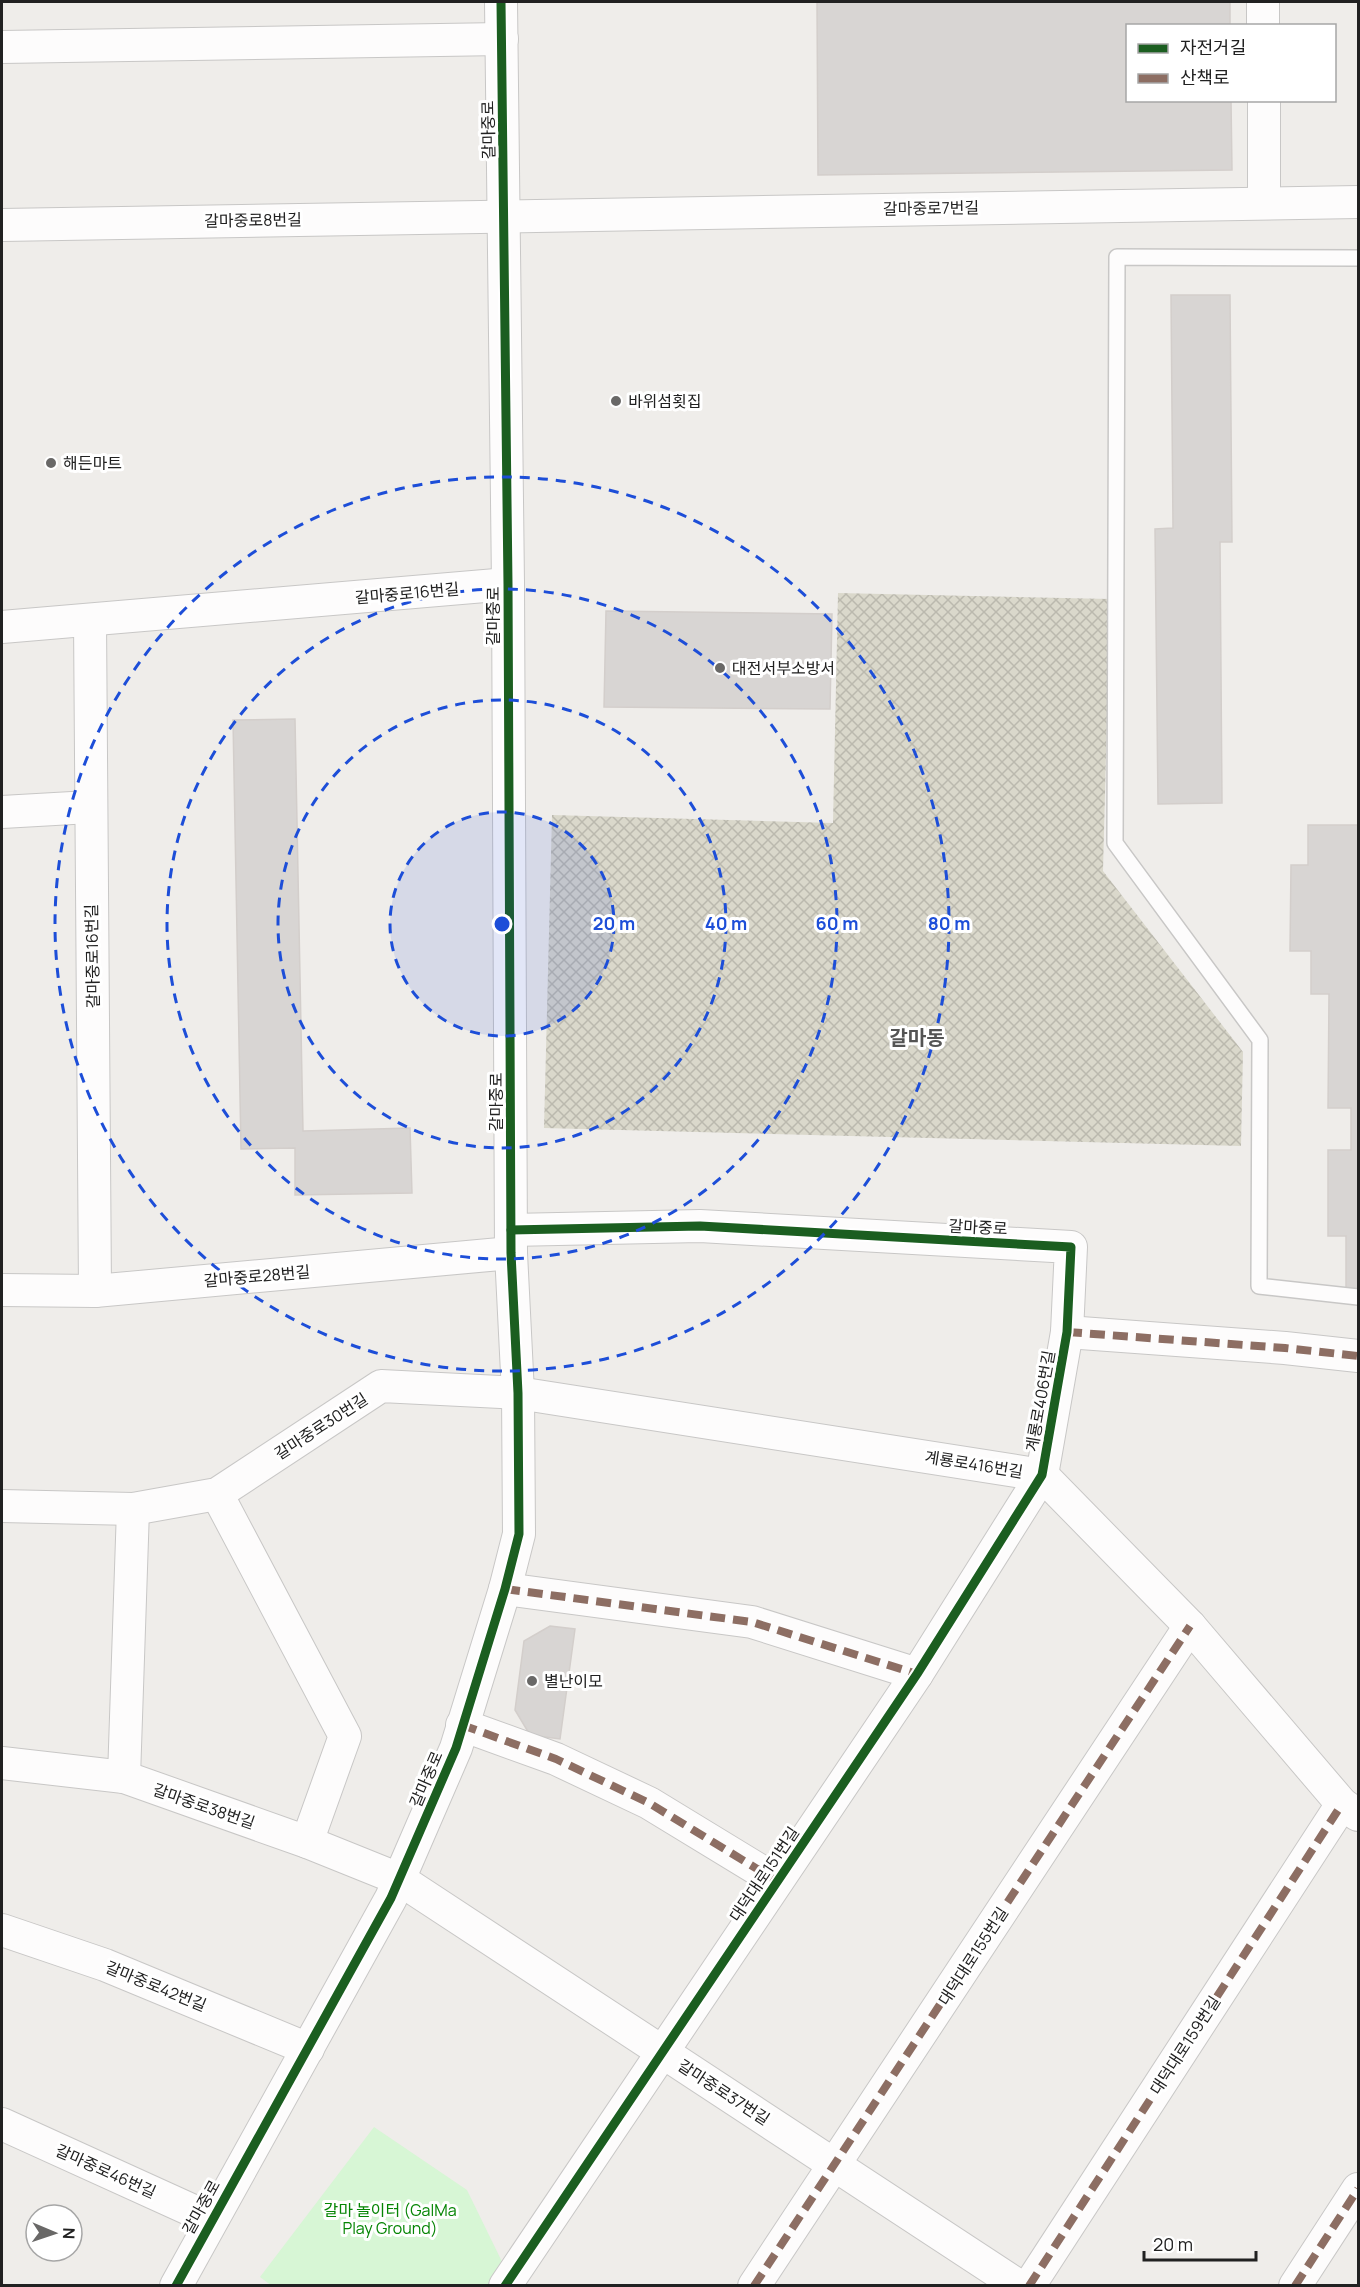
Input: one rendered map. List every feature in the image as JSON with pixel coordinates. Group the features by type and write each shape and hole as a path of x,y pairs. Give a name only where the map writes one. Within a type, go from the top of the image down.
{"street":[{"name":"갈마중로","path":"176,2286 211,2219 308,2049 399,1879 456,1748 505,1589 519,1534 518,1393 511,1241 508,584 501,2"},
{"path":"1263,2 1263,24"},
{"path":"2,47 502,39"},
{"path":"1264,102 1264,202"},
{"name":"갈마중로7번길","path":"504,216 1359,202"},
{"name":"갈마중로8번길","path":"2,225 504,216"},
{"name":"갈마중로16번길","path":"2,627 508,584"},
{"name":"갈마중로16번길","path":"90,620 95,1292"},
{"path":"2,812 90,807"},
{"name":"갈마중로","path":"511,1241 700,1226 1071,1247 1067,1332"},
{"name":"갈마중로28번길","path":"2,1290 95,1292 511,1241"},
{"name":"계룡로406번길","path":"1042,1475 1067,1332 1285,1348 1359,1356"},
{"name":"갈마중로30번길","path":"2,1506 133,1509 217,1494 381,1386 518,1393"},
{"name":"계룡로416번길","path":"518,1393 1042,1475 1190,1626 1350,1809"},
{"name":"대덕대로151번길","path":"505,2286 917,1674 1042,1475"},
{"path":"217,1494 345,1736 307,1842"},
{"path":"124,1777 133,1509"},
{"path":"505,1589 752,1622 917,1674"},
{"name":"대덕대로155번길","path":"754,2286 1190,1626"},
{"path":"462,1725 556,1759 649,1803 777,1881"},
{"name":"갈마중로38번길","path":"2,1763 124,1777 307,1842 399,1879"},
{"name":"대덕대로159번길","path":"1029,2286 1350,1809"},
{"name":"갈마중로37번길","path":"399,1879 1019,2286"},
{"name":"갈마중로42번길","path":"2,1930 105,1965 308,2049"},
{"name":"갈마중로46번길","path":"2,2124 211,2219"},
{"path":"1295,2286 1359,2189"}],"lane":[{"path":"1359,258 1117,257 1115,843 1260,1040 1259,1286 1359,1297"}],"shaded area":[{"path":"838,593 1110,599 1103,871 1243,1052 1241,1146 544,1128 552,815 833,823"}],"green space":[{"name":"갈마 놀이터 (GalMa Play Ground)","path":"374,2127 467,2190 510,2278 504,2286 272,2286 260,2277"}],"building":[{"path":"817,2 1230,2 1230,24 1126,24 1126,102 1231,102 1232,170 818,175"},
{"path":"1171,295 1230,295 1232,542 1220,542 1222,803 1158,804 1155,529 1173,528"},
{"path":"606,611 832,614 830,709 604,707"},
{"path":"295,719 303,1131 410,1128 412,1193 295,1195 295,1148 241,1149 233,720"},
{"path":"1308,825 1358,825 1358,1289 1346,1289 1346,1236 1328,1236 1328,1150 1351,1150 1351,1108 1328,1108 1329,994 1311,994 1311,951 1290,951 1291,865 1308,865"},
{"path":"550,1626 575,1629 560,1739 530,1735 515,1710 524,1641"}],"marked path":[{"path":"1067,1332 1285,1348 1358,1356"},
{"path":"505,1589 752,1622 917,1674"},
{"path":"754,2286 1190,1626"},
{"path":"462,1725 556,1759 649,1803 777,1881"},
{"path":"1029,2286 1342,1804"},
{"path":"1295,2286 1358,2189"}],"cycle path":[{"path":"176,2286 391,1898 456,1748 505,1589 519,1534 518,1393 511,1253 508,584 501,2"},
{"path":"505,2286 917,1674 1042,1475 1067,1332 1071,1247 700,1226 511,1230"}],"place":[{"name":"바위섬횟집","path":"616,401"},
{"name":"해든마트","path":"51,463"},
{"name":"대전서부소방서","path":"720,668"},
{"name":"별난이모","path":"532,1681"}],"district":[{"name":"갈마동","path":"917,1037"}]}
